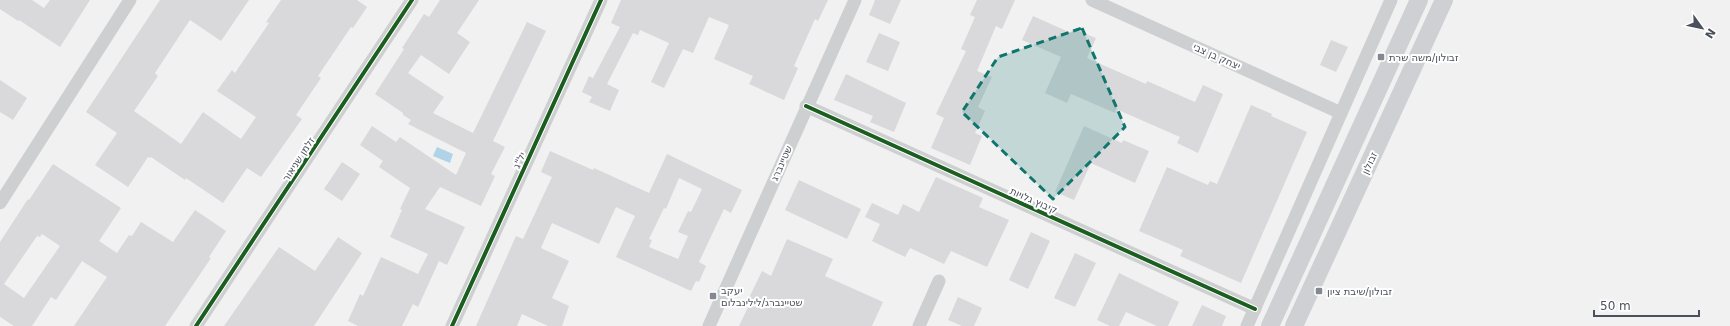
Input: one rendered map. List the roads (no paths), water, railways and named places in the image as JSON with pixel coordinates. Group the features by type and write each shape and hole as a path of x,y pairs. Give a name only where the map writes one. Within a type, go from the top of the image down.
{"main road":[{"path":"1270,326 1419,0"},
{"name":"זבולון","path":"1294,326 1444,0"}],"street":[{"path":"0,203 130,0"},
{"name":"זלמן שניאור","path":"196,326 412,0"},
{"name":"יל\"ג","path":"452,326 601,0"},
{"name":"שטיינברג","path":"709,326 806,106 855,0"},
{"name":"יצחק בן צבי","path":"1092,0 1341,113"},
{"path":"1247,326 1391,0"},
{"name":"קיבוץ גלויות","path":"806,106 1255,309"},
{"path":"919,326 939,281"}],"water":[{"path":"437,147 453,154 450,163 433,156"}],"place":[{"name":"זבולון/משה שרת","path":"1381,57"},
{"name":"זבולון/שיבת ציון","path":"1319,291"},
{"name":"יעקב שטיינברג/לילינבלום","path":"713,296"}]}
